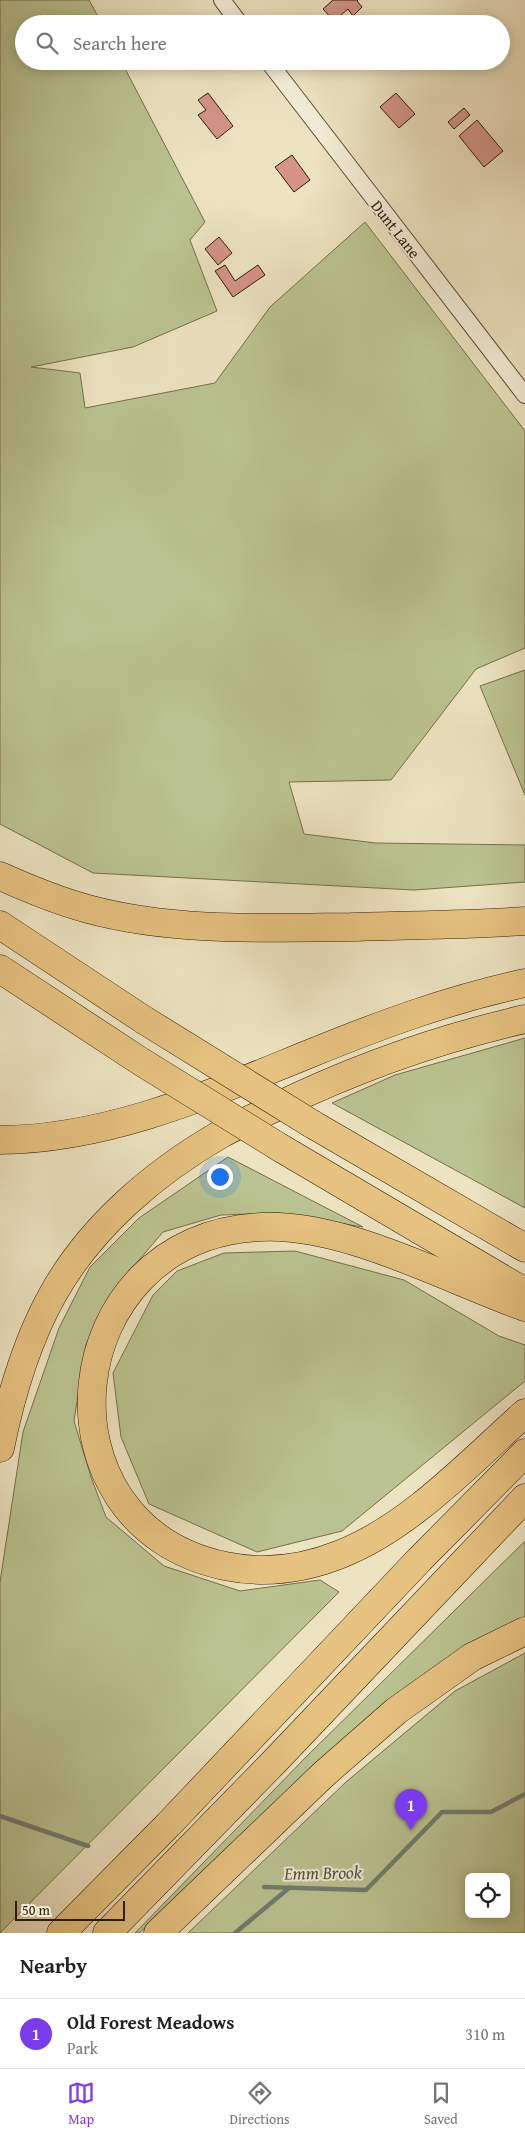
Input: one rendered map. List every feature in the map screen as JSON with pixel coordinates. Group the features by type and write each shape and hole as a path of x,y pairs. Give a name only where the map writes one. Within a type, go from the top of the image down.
{"highway":[{"path":"0,876 43,895 89,909 173,924 302,928 449,925 525,921"},
{"path":"0,925 144,1020 312,1124 525,1248"},
{"path":"0,969 140,1061 279,1147 525,1292"},
{"path":"0,1140 48,1137 84,1131 150,1114 212,1094 362,1033 444,1003 525,982"},
{"path":"0,1448 16,1382 53,1293 96,1236 142,1189 168,1168 223,1133 311,1090 400,1054 442,1040 525,1019"},
{"path":"525,1307 394,1256 340,1238 288,1228 262,1227 222,1232 202,1238 166,1258 149,1270 126,1294 116,1308 100,1344 95,1361 92,1392 94,1428 103,1462 117,1491 141,1522 156,1536 195,1558 236,1568 258,1570 300,1567 340,1554 367,1542 396,1524 442,1488 525,1413"},
{"path":"61,1933 168,1825 420,1559 525,1453"},
{"path":"107,1933 283,1753 525,1498"},
{"path":"486,1537 525,1504"},
{"path":"158,1933 331,1768 396,1711 472,1657 525,1631"}],"street":[{"path":"222,0 233,15"},
{"name":"Dunt Lane","path":"275,70 525,395"}],"green space":[{"path":"0,0 89,0 97,15 15,15 15,70 126,70 205,222 190,240 217,311 133,347 31,367 80,373 85,408 215,383 270,307 365,222 525,431 525,648 476,669 391,780 289,782 304,834 375,843 525,845 525,882 414,890 93,873 0,824"},
{"path":"525,670 525,795 480,686"},
{"path":"525,1038 525,1208 332,1103 395,1075"},
{"path":"228,1157 363,1227 278,1213 221,1215 163,1232 116,1287 86,1344 74,1421 91,1477 106,1517 164,1566 240,1591 320,1580 339,1592 0,1933 0,1582 23,1432 59,1328 90,1267 139,1218"},
{"path":"295,1251 404,1280 499,1336 525,1345 525,1381 342,1531 257,1552 149,1504 121,1437 113,1373 153,1295 177,1271 224,1253"},
{"path":"525,1541 525,1617 517,1621 186,1891 139,1933 135,1933 306,1757"},
{"path":"525,1653 525,1933 188,1933 346,1782 455,1691"}],"building":[{"path":"333,0 358,0 362,7 354,15 348,9 341,15 328,15 323,9"},
{"path":"208,93 233,126 217,139 198,115 206,110 198,100"},
{"path":"396,93 415,114 399,128 380,107"},
{"path":"464,108 470,115 454,129 448,122"},
{"path":"477,120 503,151 484,167 459,136"},
{"path":"292,155 310,180 294,192 275,167"},
{"path":"219,237 232,253 218,265 205,249"},
{"path":"225,265 235,281 258,265 265,275 233,297 215,271"}],"waterway":[{"name":"Emm Brook","path":"264,1887 366,1890 442,1812 491,1812 525,1794"},
{"name":"Emm Brook","path":"0,1816 88,1846"},
{"path":"235,1933 289,1888"}],"place":[{"name":"Old Forest Meadows","path":"411,1830"}]}
